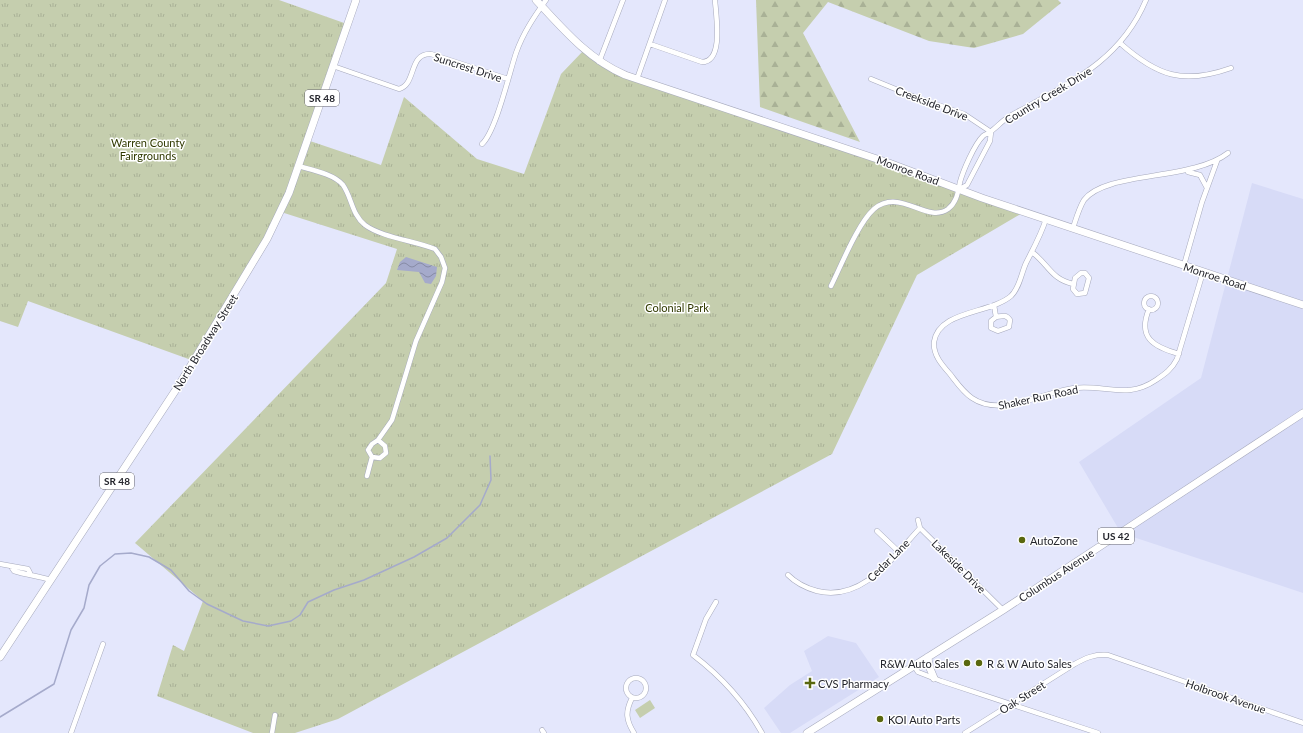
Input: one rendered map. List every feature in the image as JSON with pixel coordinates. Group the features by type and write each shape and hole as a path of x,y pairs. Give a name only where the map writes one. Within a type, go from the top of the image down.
{"main road":[{"name":"North Broadway Street","path":"0,657 136,452 243,281 281,212 356,0"},
{"name":"Monroe Road","path":"536,0 544,3 578,44 599,62 618,72 889,163 1046,220 1303,305"},
{"name":"Columbus Avenue","path":"807,733 1003,610 1303,413"},
{"path":"928,657 928,666 934,678"}],"street":[{"path":"599,62 623,0"},
{"path":"638,79 665,0"},
{"path":"650,44 702,62 708,62 712,59 716,48 715,0"},
{"name":"Country Creek Drive","path":"960,189 960,183 975,148 983,136 991,132 1005,119 1084,75 1105,58 1120,43 1136,20 1146,0"},
{"path":"482,144 493,125 522,38 544,3"},
{"path":"1120,43 1160,72 1178,77 1201,77 1231,68"},
{"name":"Suncrest Drive","path":"333,66 399,89 408,83 417,59 423,55 431,54 508,79"},
{"name":"Creekside Drive","path":"871,79 915,97 964,114 991,132"},
{"path":"831,286 864,221 874,209 883,204 894,202 912,205 930,212 942,212 952,205 960,189 967,186 990,141 991,132"},
{"path":"1073,228 1083,202 1094,192 1122,182 1182,172 1217,161 1228,153"},
{"path":"1184,265 1207,188 1217,161"},
{"path":"298,166 333,178 339,182 343,186 357,216 363,223 375,230 435,249 441,256 445,268 442,282 416,341 392,420 378,440 372,444 368,450 372,457 367,476"},
{"path":"1182,172 1193,172 1200,175 1207,188"},
{"name":"Shaker Run Road","path":"1046,220 1016,290 1004,300 994,305 948,322 940,329 934,343 939,360 960,387 974,400 987,405 1006,405 1076,388 1126,391 1137,390 1150,384 1169,371 1179,354 1204,272"},
{"path":"1032,252 1044,262 1056,277 1073,284"},
{"path":"1081,273 1088,275 1089,282 1085,293 1077,294 1073,289 1073,284 1075,278 1081,273"},
{"path":"994,305 996,317"},
{"path":"1149,309 1145,323 1148,338 1156,346 1179,354"},
{"path":"372,457 380,458 386,453 385,446 378,440"},
{"path":"918,520 920,528"},
{"name":"Lakeside Drive","path":"920,528 1003,610"},
{"name":"Cedar Lane","path":"788,575 799,584 813,590 839,593 854,589 868,581 920,528"},
{"path":"877,530 898,551"},
{"path":"0,564 12,568 16,566 28,570 30,573 51,580"},
{"path":"716,602 706,619 693,655 726,683 745,706 762,733"},
{"path":"72,733 103,644"},
{"name":"Oak Street","path":"965,733 1090,656 1108,655 1148,669"},
{"path":"914,666 918,672 934,678 1098,733"},
{"name":"Holbrook Avenue","path":"1148,669 1303,723"},
{"path":"632,679 642,680 645,685 644,694 638,698 632,698 627,693 627,683 632,679"},
{"path":"632,698 626,714 628,722 634,733"},
{"path":"272,733 275,715"}],"shaded area":[{"path":"1252,183 1303,199 1303,593 1121,533 1079,462 1201,378"},
{"path":"828,636 856,643 879,677 790,733 781,733 764,708 790,685 812,671 804,651"}],"green space":[{"name":"Colonial Park","path":"0,0 279,0 347,24 307,140 381,165 404,97 477,159 524,174 561,74 584,50 599,62 1024,212 917,275 832,454 338,719 295,733 253,733 157,696 173,645 184,651 203,601 135,543 386,283 397,249 281,212 194,361 28,301 18,327 0,321"},
{"path":"756,0 1058,0 1061,3 1023,34 974,48 929,41 828,2 803,33 860,142 760,107"},
{"path":"650,700 655,708 640,718 635,710"}],"water":[{"path":"406,257 437,267 436,276 431,284 425,283 419,272 397,270 400,262"}],"waterway":[{"path":"0,717 54,684 71,630 84,608 89,585 100,566 115,554 131,553 149,557 171,570 189,591 207,604 243,621 268,626 291,621 300,615 308,602 334,590 364,580 414,557 447,538 480,505 491,480 490,456"}],"place":[{"name":"AutoZone","path":"1022,540"},
{"name":"R&W Auto Sales","path":"967,663"},
{"name":"R & W Auto Sales","path":"979,663"},
{"name":"CVS Pharmacy","path":"810,683"},
{"name":"KOI Auto Parts","path":"880,719"}],"park label":[{"name":"Warren County Fairgrounds","path":"148,148"}]}
